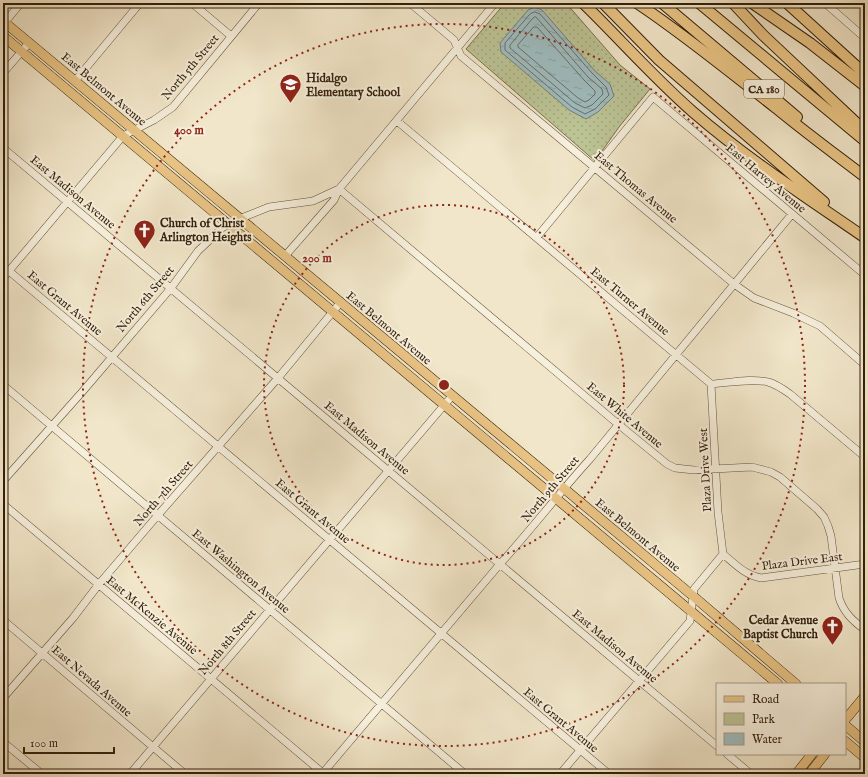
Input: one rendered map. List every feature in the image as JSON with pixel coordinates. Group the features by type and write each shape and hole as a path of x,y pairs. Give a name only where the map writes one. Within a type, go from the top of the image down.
{"highway":[{"path":"583,3 657,79 707,124 762,166 865,237"},
{"path":"637,3 713,57 865,177"},
{"name":"CA 180","path":"662,3 782,104 865,177"},
{"name":"CA 180","path":"699,3 865,142"},
{"path":"732,3 763,36 865,131"},
{"path":"752,3 810,43 865,86"},
{"path":"787,3 865,74"},
{"path":"604,5 658,60 865,237"}],"main road":[{"name":"East Belmont Avenue","path":"4,22 693,596 795,683"},
{"name":"East Belmont Avenue","path":"3,36 777,683"},
{"path":"846,719 865,696"},
{"path":"846,726 865,742"},
{"path":"846,742 865,758"},
{"path":"796,774 811,755"},
{"path":"809,774 824,755"}],"street":[{"path":"4,22 21,3"},
{"path":"76,81 140,3"},
{"path":"192,3 231,36"},
{"name":"North 5th Street","path":"3,278 123,136 158,118 173,107 259,3"},
{"name":"East Thomas Avenue","path":"410,3 454,40 461,56 734,284 754,298 793,313 820,326 865,365"},
{"path":"285,256 334,200 339,190 495,3"},
{"path":"824,3 865,38"},
{"path":"3,73 29,42"},
{"name":"East Harvey Avenue","path":"595,168 653,98 865,275"},
{"name":"East Turner Avenue","path":"397,121 711,384"},
{"name":"East Madison Avenue","path":"3,148 716,745"},
{"path":"537,238 595,168"},
{"name":"North 6th Street","path":"3,481 83,391 111,356 171,288 198,251 222,228 240,218 269,207 313,201 339,190"},
{"name":"East White Avenue","path":"339,190 660,459 675,468 694,470 752,467 771,472 780,477 817,509 824,517 831,536 839,598 842,607 852,620 865,630"},
{"name":"North 9th Street","path":"323,774 500,564 531,530 563,489 792,214"},
{"name":"East Grant Avenue","path":"3,266 609,774"},
{"name":"North 7th Street","path":"3,698 158,515 278,378 340,302"},
{"path":"711,384 757,381 768,382 778,386 790,394 865,457"},
{"name":"Plaza Drive West","path":"711,384 718,512 723,554"},
{"name":"East Washington Avenue","path":"3,385 465,774"},
{"name":"North 8th Street","path":"130,774 452,396"},
{"name":"East McKenzie Avenue","path":"3,504 323,774"},
{"path":"560,774 690,620 694,588 723,554"},
{"name":"Plaza Drive East","path":"723,554 744,571 752,576 761,578 865,564"},
{"name":"East Nevada Avenue","path":"3,620 185,774"},
{"path":"3,742 42,774"},
{"path":"728,755 751,774"}],"green space":[{"path":"505,3 566,3 620,65 650,89 619,127 595,161 466,49"}],"water":[{"path":"535,7 542,10 595,71 610,84 614,96 598,112 586,119 569,110 501,52 500,43 528,10"}],"place":[{"name":"Hidalgo Elementary School","path":"291,104"},
{"name":"Church of Christ Arlington Heights","path":"144,250"},
{"name":"Cedar Avenue Baptist Church","path":"833,646"}]}
